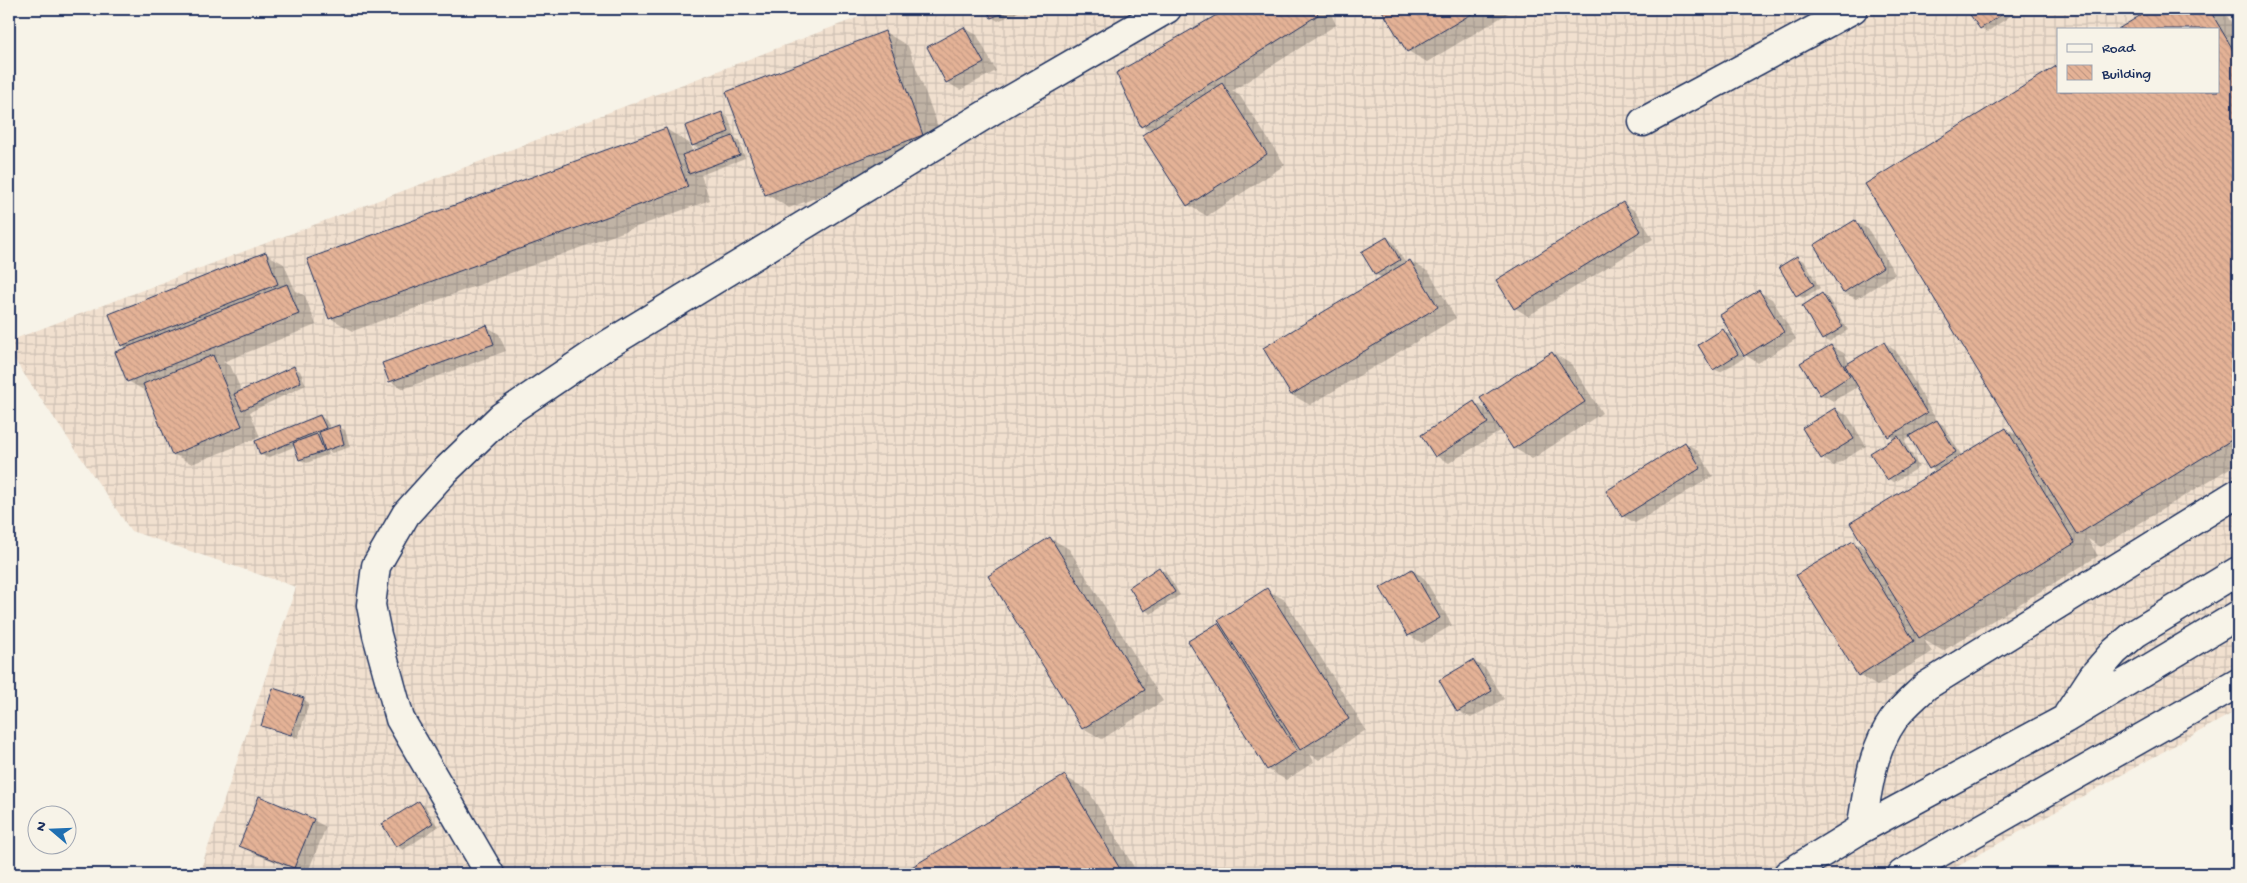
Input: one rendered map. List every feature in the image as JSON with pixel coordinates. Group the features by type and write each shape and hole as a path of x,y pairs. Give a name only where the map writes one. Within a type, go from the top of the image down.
{"lane":[{"path":"490,874 400,718 377,635 371,605 376,566 406,514 444,472 502,416 607,345 1003,104 1167,9"},
{"path":"1643,122 1853,9"},
{"path":"1861,829 1875,757 1884,737 1894,718 1926,686 2238,493"},
{"path":"2065,719 2093,676 2114,652 2136,634 2238,571"},
{"path":"1788,874 1861,829 2065,719 2238,615"},
{"path":"1902,874 2238,683"}],"shaded area":[{"path":"880,9 2238,9 2238,710 1944,874 199,874 296,587 131,531 9,352 9,341"}],"building":[{"path":"986,9 1012,9 991,18"},
{"path":"1227,9 1316,9 1318,15 1141,127 1116,73"},
{"path":"1381,9 1480,9 1407,52"},
{"path":"1966,9 2010,9 1980,29"},
{"path":"2151,9 2209,9 2238,58 2238,436 2077,535 1865,184 2057,66 2057,92 2220,92 2220,28 2120,28"},
{"path":"964,27 984,63 946,83 927,47"},
{"path":"885,31 923,135 765,195 726,92"},
{"path":"1222,83 1267,154 1187,206 1142,135"},
{"path":"722,112 729,132 692,146 685,126"},
{"path":"666,128 688,187 329,319 307,259"},
{"path":"733,136 740,155 689,174 682,155"},
{"path":"1623,202 1641,231 1514,309 1496,280"},
{"path":"1855,220 1883,267 1843,293 1814,245"},
{"path":"1387,237 1400,260 1375,275 1361,252"},
{"path":"266,252 278,284 121,346 109,314"},
{"path":"1797,256 1814,285 1796,296 1779,267"},
{"path":"1410,260 1438,307 1291,395 1263,348"},
{"path":"287,284 299,314 127,382 115,352"},
{"path":"1759,290 1784,332 1744,356 1720,315"},
{"path":"1822,293 1843,327 1822,340 1802,306"},
{"path":"487,325 494,344 389,382 382,363"},
{"path":"1723,329 1738,354 1713,370 1698,345"},
{"path":"1884,342 1927,413 1888,437 1845,365"},
{"path":"1831,345 1850,376 1820,395 1800,363"},
{"path":"1552,352 1585,402 1513,449 1480,398"},
{"path":"213,355 242,426 172,455 143,384"},
{"path":"294,366 301,382 242,410 234,394"},
{"path":"1474,401 1488,423 1435,457 1421,435"},
{"path":"1835,408 1854,439 1821,459 1802,428"},
{"path":"320,415 326,428 260,455 255,441"},
{"path":"1937,420 1956,452 1929,469 1909,436"},
{"path":"339,425 344,444 325,451 319,432"},
{"path":"2006,428 2075,543 1919,638 1850,523"},
{"path":"317,434 324,451 299,460 293,443"},
{"path":"1898,436 1914,463 1887,480 1870,453"},
{"path":"1685,442 1701,468 1622,517 1606,491"},
{"path":"1050,537 1145,690 1082,729 988,576"},
{"path":"1853,541 1914,641 1858,676 1796,575"},
{"path":"1159,567 1175,592 1144,611 1129,587"},
{"path":"1412,569 1440,618 1408,636 1380,588"},
{"path":"1267,588 1349,719 1300,750 1218,620"},
{"path":"1218,623 1297,751 1267,770 1188,641"},
{"path":"1473,660 1492,691 1457,712 1439,680"},
{"path":"273,688 304,698 291,735 261,726"},
{"path":"1065,775 1123,874 900,874"},
{"path":"259,796 314,819 294,868 239,846"},
{"path":"419,801 433,823 396,847 382,824"}]}
